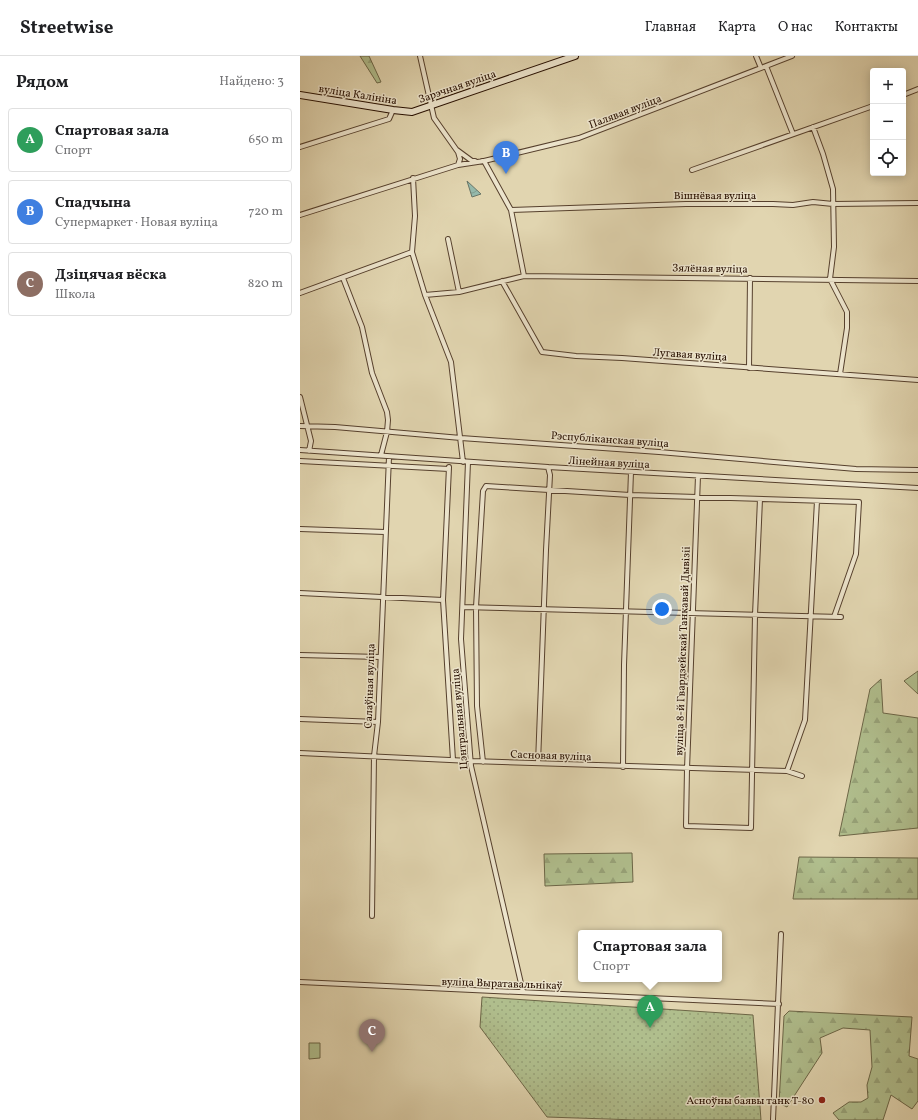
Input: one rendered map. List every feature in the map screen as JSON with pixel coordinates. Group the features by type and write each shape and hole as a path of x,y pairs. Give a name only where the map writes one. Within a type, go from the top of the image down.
{"main road":[{"name":"Зарэчная вуліца","path":"412,112 576,56"},
{"name":"вуліца Калініна","path":"300,95 412,112"}],"street":[{"path":"420,56 434,118 457,150 460,159 458,165"},
{"path":"756,56 761,68"},
{"name":"Палявая вуліца","path":"300,215 458,165 484,161 579,138 792,56"},
{"path":"766,66 793,134"},
{"path":"906,94 918,89"},
{"path":"692,170 870,107"},
{"path":"300,147 388,119 393,110"},
{"path":"813,127 823,154 833,189 834,247 830,280 847,312 847,328 840,374"},
{"path":"457,150 472,161 484,161 511,210 524,276"},
{"path":"300,293 412,252 415,216 413,178"},
{"name":"Вішнёвая вуліца","path":"511,210 686,204 793,205 813,202 833,204 918,203"},
{"path":"448,239 459,292"},
{"name":"Цэнтральная вуліца","path":"412,252 451,362 461,438 466,462 461,638 471,761 523,992"},
{"name":"Зялёная вуліца","path":"426,295 459,292 524,276 918,281"},
{"path":"343,278 362,327 372,372 387,412 387,432 381,455"},
{"path":"749,368 750,278"},
{"name":"Лугавая вуліца","path":"502,281 542,352 576,356 918,380"},
{"path":"300,397 311,441 309,451"},
{"name":"Рэспубліканская вуліца","path":"300,426 335,427 461,438 659,452 856,469 918,470"},
{"name":"Лінейная вуліца","path":"300,450 548,468 918,488"},
{"name":"Салаўіная вуліца","path":"372,916 374,756 378,722 389,457"},
{"path":"300,461 388,466"},
{"name":"Цэнтральная вуліца","path":"388,466 449,468 442,600 453,760"},
{"path":"538,764 550,475 548,468"},
{"path":"623,767 624,665 631,472"},
{"name":"вуліца 8-й Гвардзейскай Танкавай Дывізіі","path":"698,476 696,497 686,826 751,828 752,770"},
{"path":"483,762 477,706 476,607 483,491 486,486 630,495 859,502 856,554 834,617"},
{"path":"752,770 755,615 760,499"},
{"path":"787,771 805,720 812,617 817,501"},
{"path":"300,529 385,532"},
{"path":"300,593 442,600"},
{"path":"463,607 840,617"},
{"path":"300,655 380,657"},
{"path":"300,719 378,722"},
{"name":"Сасновая вуліца","path":"300,753 483,762 787,771 802,776"},
{"path":"773,1120 781,934"},
{"name":"вуліца Выратавальнікаў","path":"300,982 779,1004"}],"green space":[{"path":"360,56 369,56 381,82 377,83"},
{"path":"918,671 918,694 904,681"},
{"path":"881,679 883,713 918,718 918,828 839,836 870,689"},
{"path":"632,853 633,882 545,886 544,854"},
{"path":"799,857 918,858 918,899 793,899"},
{"path":"482,997 753,1015 761,1120 637,1120 547,1117 480,1027"},
{"path":"789,1011 912,1017 909,1056 918,1059 918,1101 912,1109 891,1095 883,1120 839,1120 833,1113 849,1102 861,1102 868,1098 867,1085 872,1067 870,1030 843,1028 820,1038 822,1053 787,1107 779,1103 784,1016"},
{"path":"309,1043 320,1043 320,1058 309,1059"}],"water":[{"path":"467,181 481,194 472,197"}],"place":[{"name":"Спадчына","path":"506,174"},
{"name":"Спартовая зала","path":"650,1028"},
{"name":"Дзіцячая вёска","path":"372,1052"},
{"name":"Асноўны баявы танк Т-80","path":"822,1100"}]}
